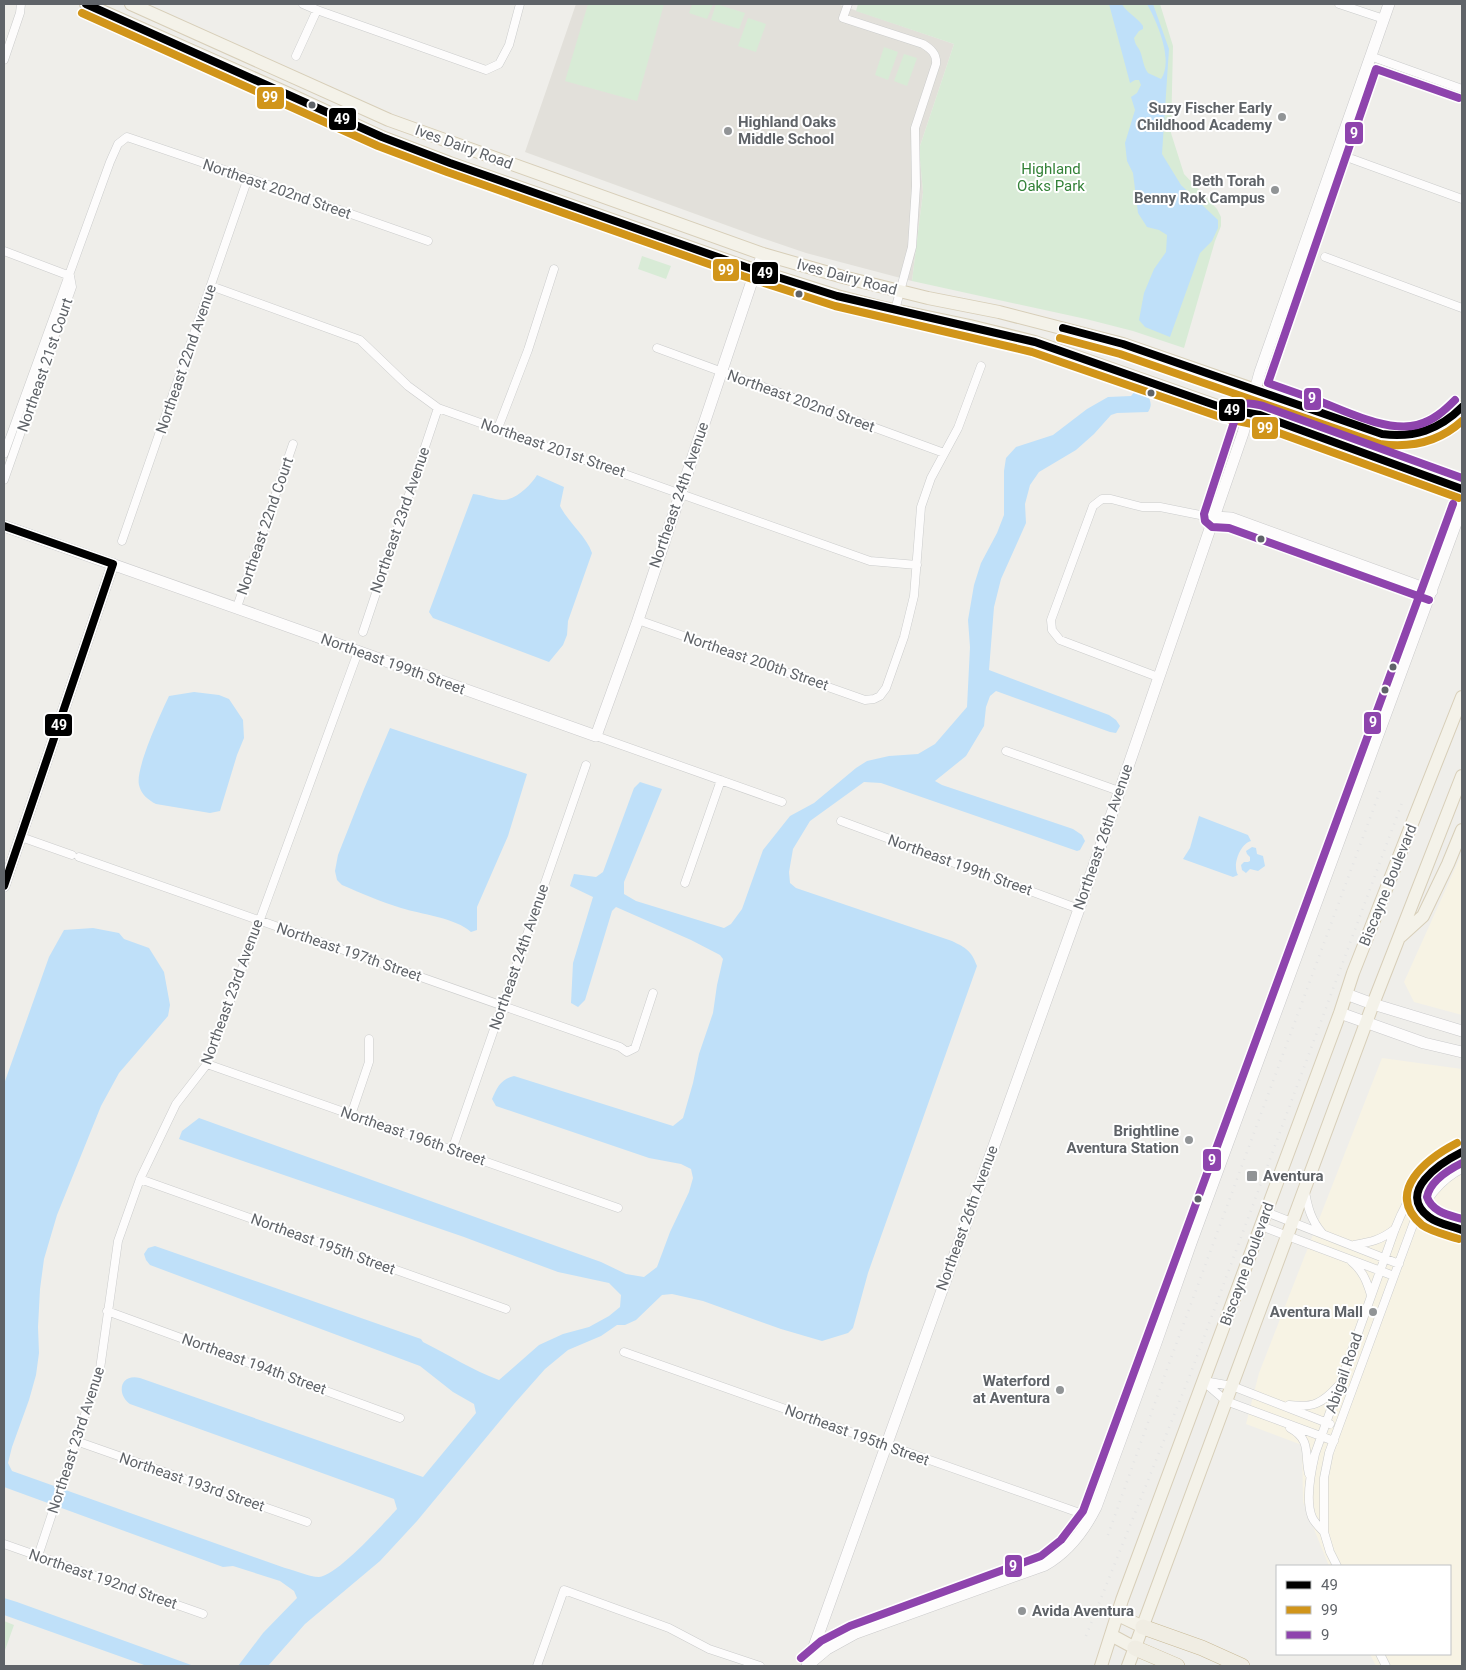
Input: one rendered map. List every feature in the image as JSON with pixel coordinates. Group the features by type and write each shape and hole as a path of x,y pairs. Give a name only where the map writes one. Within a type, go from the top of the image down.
{"highway":[{"path":"1143,1627 1202,1648 1242,1666"},
{"path":"1135,1648 1177,1666"}],"main road":[{"name":"Ives Dairy Road","path":"86,4 382,137 450,163 756,271 837,296 1035,342 1226,409 1260,415 1462,489"},
{"name":"Ives Dairy Road","path":"131,4 388,120 763,254 843,278 999,312 1123,344 1370,431 1395,436 1410,436 1433,430 1446,422 1462,407"},
{"name":"Biscayne Boulevard","path":"1101,1666 1203,1381 1340,1013 1356,965 1462,697"},
{"name":"Biscayne Boulevard","path":"1128,1666 1373,1004 1462,776"},
{"path":"1399,938 1423,916 1441,881 1462,830"},
{"path":"1118,1615 1143,1627"},
{"path":"1111,1636 1135,1648"}],"street":[{"path":"4,60 20,13 21,4"},
{"path":"303,4 486,70 499,64 509,46 520,4"},
{"path":"848,4 843,18 922,44 933,52 936,58 936,64 915,128 916,186 912,247 895,310"},
{"path":"1339,4 1384,19"},
{"name":"Northeast 26th Avenue","path":"807,1666 1079,908 1214,517 1255,390 1389,4"},
{"path":"296,56 317,10"},
{"path":"1370,56 1462,89"},
{"name":"Northeast 202nd Street","path":"127,137 428,241"},
{"name":"Northeast 21st Court","path":"4,454 110,162 118,144 127,137"},
{"path":"1352,159 1462,199"},
{"name":"Northeast 22nd Avenue","path":"122,541 248,178"},
{"path":"4,251 70,276"},
{"name":"Northeast 24th Avenue","path":"596,736 638,620 721,372 763,254"},
{"path":"1325,257 1462,308"},
{"path":"498,428 528,350 554,269"},
{"name":"Northeast 21st Court","path":"4,480 72,287 70,276"},
{"name":"Northeast 201st Street","path":"211,286 360,340 408,386 438,408 870,561 917,565"},
{"name":"Northeast 202nd Street","path":"657,348 944,453"},
{"path":"917,565 921,507 931,478 958,428 980,366"},
{"name":"Northeast 23rd Avenue","path":"363,632 438,408"},
{"name":"Northeast 22nd Court","path":"237,607 294,444"},
{"path":"1158,676 1060,640 1052,630 1051,620 1092,506 1102,499 1111,499 1142,507 1160,507 1200,516 1231,518 1432,591"},
{"path":"807,1666 827,1649 853,1635 1045,1565 1059,1556 1071,1544 1091,1517 1462,507"},
{"name":"Northeast 199th Street","path":"4,526 237,607 358,652 782,802"},
{"path":"4,886 113,564"},
{"name":"Northeast 200th Street","path":"638,620 865,700 874,699 880,696 886,688 904,637 914,596 917,565"},
{"name":"Northeast 23rd Avenue","path":"38,1556 100,1369 118,1241 140,1179 176,1104 207,1064 358,652"},
{"path":"1006,751 1119,790"},
{"name":"Northeast 24th Avenue","path":"452,1150 586,765"},
{"path":"685,883 721,780"},
{"name":"Northeast 199th Street","path":"841,821 1079,908"},
{"name":"Northeast 197th Street","path":"21,837 620,1047 627,1052 635,1048 653,994"},
{"path":"1346,994 1462,1031"},
{"path":"1340,1013 1424,1043 1462,1052"},
{"path":"351,1115 369,1062 369,1040"},
{"name":"Northeast 196th Street","path":"207,1064 618,1208"},
{"name":"Abigail Road","path":"1324,1532 1312,1517 1310,1500 1310,1480 1315,1454 1384,1258 1409,1197 1421,1182 1446,1160 1462,1152"},
{"name":"Abigail Road","path":"1336,1565 1324,1532 1325,1468 1338,1427 1414,1222 1432,1193 1444,1181 1462,1169"},
{"name":"Northeast 195th Street","path":"140,1179 506,1310"},
{"path":"1304,1190 1313,1222 1323,1234"},
{"path":"1266,1212 1399,1264"},
{"path":"1261,1226 1394,1276"},
{"path":"1352,1246 1385,1237 1395,1229"},
{"path":"1346,1258 1360,1269 1371,1295"},
{"name":"Northeast 194th Street","path":"108,1311 400,1418"},
{"name":"Northeast 195th Street","path":"624,1352 1091,1517"},
{"path":"1203,1381 1232,1386 1338,1427"},
{"path":"1203,1381 1226,1401 1334,1441"},
{"path":"1279,1404 1297,1406 1316,1404 1328,1396 1340,1382"},
{"path":"1276,1419 1295,1430 1305,1442 1310,1480"},
{"name":"Northeast 193rd Street","path":"76,1441 307,1522"},
{"name":"Northeast 192nd Street","path":"4,1544 203,1614"},
{"path":"537,1666 564,1590 669,1628 709,1649 760,1666"}],"shaded area":[{"name":"Highland Oaks Middle School","path":"576,4 837,4 954,44 919,149 923,192 912,281 806,253 525,152"},
{"path":"1462,853 1462,1015 1414,1002 1404,982"},
{"name":"Aventura Mall","path":"1382,1058 1462,1069 1462,1666 1376,1666 1370,1655 1451,1655 1451,1565 1329,1565 1303,1502 1302,1445 1246,1424 1259,1373"}],"green space":[{"path":"588,4 664,4 637,101 565,81"},
{"path":"692,4 713,4 707,19 689,13"},
{"path":"716,4 745,13 739,29 711,20"},
{"name":"Highland Oaks Park","path":"858,4 1160,4 1173,46 1171,133 1184,174 1217,209 1221,217 1221,226 1184,348 1133,331 1086,319 912,281 923,192 919,149 954,44 856,11"},
{"path":"748,18 766,24 756,52 738,46"},
{"path":"884,47 898,52 888,80 875,75"},
{"path":"904,54 917,58 907,86 894,81"},
{"path":"642,256 671,266 666,279 638,269"},
{"path":"4,1621 14,1625 4,1653"}],"water":[{"path":"1109,4 1122,4 1143,26 1143,29 1134,38 1135,43 1148,73 1161,79 1165,71 1165,52 1163,41 1147,4 1153,4 1169,49 1162,154 1181,185 1218,220 1218,228 1212,241 1200,253 1170,337 1145,327 1139,320 1144,293 1154,269 1166,252 1167,235 1159,230 1147,227 1138,213 1133,173 1127,161 1125,143 1135,110 1131,97 1137,93 1141,85 1139,80 1130,83"},
{"path":"1137,389 1147,393 1151,405 1148,412 1117,413 1111,415 1076,450 1039,472 1030,485 1025,504 1026,523 1001,579 994,607 989,670 1109,715 1120,726 1116,733 1110,732 996,691 990,696 986,707 984,726 966,756 935,781 1073,829 1082,835 1085,841 1080,850 1077,851 881,783 864,782 810,821 793,849 789,872 790,883 796,888 952,941 968,950 977,966 868,1273 853,1328 848,1333 822,1341 781,1329 703,1301 672,1294 662,1295 636,1320 625,1325 617,1325 601,1336 568,1350 545,1369 417,1521 380,1561 305,1624 268,1666 238,1666 263,1633 297,1598 294,1591 280,1581 233,1566 223,1567 4,1487 4,1084 49,957 64,930 93,928 119,933 124,939 149,948 164,972 170,1005 168,1016 119,1073 101,1106 57,1215 44,1259 40,1289 39,1353 36,1375 8,1463 12,1471 285,1568 315,1577 327,1574 360,1548 397,1509 394,1499 130,1404 123,1395 122,1385 124,1381 133,1377 140,1378 423,1477 476,1413 474,1404 453,1392 420,1366 150,1265 144,1254 148,1248 155,1246 421,1339 423,1342 479,1372 499,1380 539,1345 563,1334 589,1327 609,1316 620,1307 621,1295 609,1283 558,1272 464,1237 179,1139 182,1131 199,1118 601,1262 626,1274 644,1277 657,1267 670,1232 689,1192 693,1178 691,1169 681,1164 649,1158 496,1106 492,1099 500,1084 514,1076 673,1126 683,1118 699,1054 713,1013 723,959 720,955 691,940 616,907 612,911 585,1000 578,1007 571,1003 573,963 593,897 570,886 574,874 596,877 603,872 634,788 640,782 662,789 624,882 624,894 636,901 724,928 731,924 742,909 763,850 790,816 814,803 867,761 889,756 918,754 935,744 967,707 970,647 968,620 974,585 981,563 1004,515 1004,471 1006,458 1016,447 1053,435 1087,409 1108,397 1131,396"},
{"path":"537,475 564,487 560,506 586,541 592,553 568,621 567,635 563,645 549,662 433,618 429,612 473,494 500,500 513,498 523,491"},
{"path":"194,692 219,695 229,699 243,720 244,738 220,811 210,813 156,804 145,796 139,785 139,777 145,754 169,696"},
{"path":"390,728 527,774 508,836 477,907 477,930 471,932 456,923 386,903 342,885 337,880 335,871 338,855"},
{"path":"1199,816 1248,835 1251,841 1243,846 1238,855 1236,871 1238,875 1233,877 1183,859 1190,848"},
{"path":"1252,847 1256,848 1257,854 1263,856 1265,866 1258,871 1250,869 1246,873 1242,870 1241,865 1244,862 1250,861 1246,851"},
{"path":"4,1598 194,1666 147,1666 4,1615"}],"railway":[{"path":"1108,1535 1167,1369 1380,791"},
{"path":"1086,1636 1190,1375 1403,800"}],"transit line":[{"name":"49","path":"86,4 382,137 450,163 746,267 837,296 1035,342 1226,409 1260,415 1462,489"},
{"name":"99","path":"82,13 378,146 447,172 743,276 835,306 1032,352 1223,418 1257,425 1459,498"},
{"name":"9","path":"1455,400 1428,421 1417,425 1393,426 1367,420 1268,383 1376,69 1459,98"},
{"name":"49","path":"1063,328 1123,344 1382,434 1405,435 1425,431 1435,427 1462,407"},
{"name":"99","path":"1060,338 1120,354 1380,444 1402,445 1424,442 1444,434 1462,421"},
{"name":"9","path":"1429,600 1229,528 1212,527 1205,521 1204,514 1238,410 1246,404 1263,406 1462,478"},
{"name":"9","path":"801,1658 821,1641 850,1626 1041,1556 1061,1540 1083,1511 1453,504"},
{"name":"49","path":"4,526 113,564"},
{"name":"49","path":"4,886 113,564"},
{"name":"99","path":"1457,1143 1434,1158 1414,1177 1408,1189 1407,1200 1411,1213 1422,1225 1459,1239"},
{"name":"49","path":"1462,1152 1443,1163 1425,1179 1419,1188 1417,1198 1420,1207 1429,1217 1462,1230"},
{"name":"9","path":"1462,1163 1436,1181 1427,1197 1429,1202 1437,1209 1462,1219"}],"place":[{"name":"Suzy Fischer Early Childhood Academy","path":"1282,117"},
{"name":"Highland Oaks Middle School","path":"728,131"},
{"name":"Beth Torah Benny Rok Campus","path":"1275,190"},
{"name":"Brightline Aventura Station","path":"1189,1140"},
{"name":"Aventura","path":"1252,1176"},
{"name":"Aventura Mall","path":"1373,1312"},
{"name":"Waterford at Aventura","path":"1060,1390"},
{"name":"Avida Aventura","path":"1022,1611"}]}
